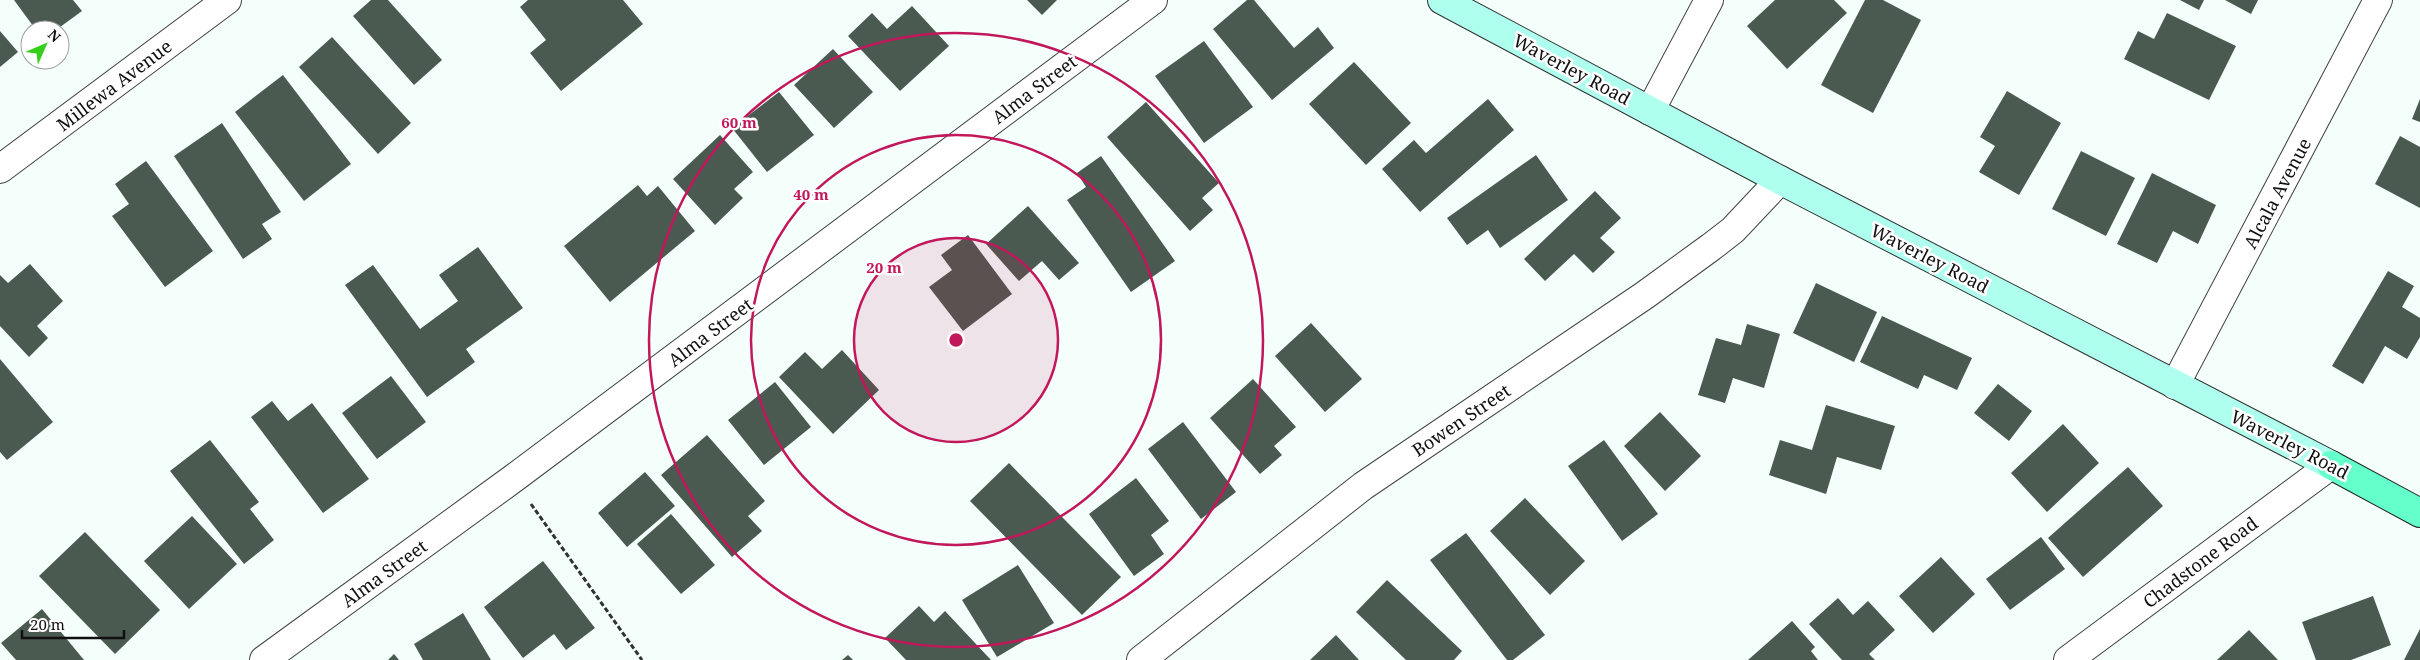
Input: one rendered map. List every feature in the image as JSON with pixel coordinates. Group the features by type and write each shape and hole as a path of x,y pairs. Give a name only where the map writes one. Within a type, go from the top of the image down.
{"main road":[{"name":"Waverley Road","path":"1442,0 1780,180 2420,512"}],"street":[{"name":"Millewa Avenue","path":"0,169 227,0"},
{"name":"Alma Street","path":"264,660 514,478 1153,0"},
{"path":"1650,111 1708,0"},
{"name":"Alcala Avenue","path":"2175,385 2378,0"},
{"name":"Bowen Street","path":"1141,660 1363,486 1637,301 1711,247 1733,230 1780,180"},
{"name":"Chadstone Road","path":"2068,660 2331,465"}],"path":[{"path":"514,478 642,660"}],"building":[{"path":"14,0 73,0 82,11 70,20 29,20"},
{"path":"371,0 388,0 442,60 414,85 353,16"},
{"path":"528,0 623,0 643,24 561,91 530,53 546,40 520,7"},
{"path":"1027,0 1057,0 1042,15"},
{"path":"1247,0 1254,0 1294,48 1318,27 1334,48 1272,100 1213,29"},
{"path":"1775,0 1834,0 1847,13 1787,69 1747,26"},
{"path":"1865,0 1883,0 1921,20 1873,113 1821,85"},
{"path":"2180,0 2204,0 2199,10"},
{"path":"2225,0 2258,0 2251,14"},
{"path":"912,6 949,46 900,91 848,36 872,13 887,29"},
{"path":"2167,13 2236,46 2209,100 2124,59 2138,31 2154,39"},
{"path":"0,31 18,52 0,67"},
{"path":"332,37 411,123 378,154 299,67"},
{"path":"1204,41 1253,107 1204,143 1155,76"},
{"path":"833,49 873,92 834,128 794,85"},
{"path":"1354,62 1411,123 1366,165 1309,104"},
{"path":"283,75 351,164 304,201 235,112"},
{"path":"2007,91 2061,123 2019,195 1979,172 1995,146 1980,137"},
{"path":"779,92 814,135 767,172 732,128"},
{"path":"1488,99 1514,130 1420,212 1382,169 1414,140 1426,153"},
{"path":"2420,99 2420,122 2412,119"},
{"path":"1146,102 1219,183 1202,198 1213,210 1190,231 1107,137"},
{"path":"222,123 281,212 262,224 272,239 243,259 174,156"},
{"path":"720,135 753,172 734,189 743,198 715,225 673,179"},
{"path":"2400,136 2420,147 2420,208 2375,184"},
{"path":"2081,151 2135,178 2106,236 2052,209"},
{"path":"1536,155 1568,200 1500,248 1488,230 1467,245 1447,218"},
{"path":"1101,156 1175,261 1131,292 1067,200 1086,187 1077,173"},
{"path":"146,161 213,251 165,287 112,216 129,204 115,184"},
{"path":"2152,173 2216,205 2198,244 2173,231 2157,263 2117,244"},
{"path":"638,185 647,196 658,186 695,231 610,302 564,246"},
{"path":"1595,191 1621,218 1600,238 1615,252 1593,273 1574,254 1545,281 1524,259"},
{"path":"1028,206 1079,263 1059,280 1042,261 1019,281 986,244"},
{"path":"968,235 1012,294 963,331 929,287 952,270 941,255"},
{"path":"478,247 523,308 466,349 475,362 427,397 345,285 373,265 420,329 458,301 439,275"},
{"path":"30,264 63,301 37,326 48,338 29,357 0,326 0,275 8,283"},
{"path":"2388,271 2414,286 2402,307 2420,318 2420,337 2407,359 2385,346 2363,384 2332,366"},
{"path":"1816,283 1877,312 1854,362 1793,333"},
{"path":"1882,316 1972,358 1957,390 1924,375 1918,389 1860,362"},
{"path":"1311,323 1362,379 1325,412 1275,356"},
{"path":"1747,324 1780,334 1764,388 1733,378 1725,403 1698,395 1716,338 1741,345"},
{"path":"842,350 879,390 833,434 779,377 805,352 822,369"},
{"path":"0,359 53,422 7,460 0,452"},
{"path":"391,376 426,422 377,459 342,413"},
{"path":"1253,379 1296,427 1274,446 1282,455 1260,474 1210,418"},
{"path":"775,382 811,427 764,465 728,420"},
{"path":"1998,384 2032,411 2009,441 1974,413"},
{"path":"272,401 288,421 312,403 369,479 323,513 251,417"},
{"path":"1826,405 1895,426 1881,470 1837,457 1826,494 1769,475 1780,440 1812,450"},
{"path":"1660,412 1701,456 1665,491 1624,446"},
{"path":"1183,422 1236,492 1201,519 1148,449"},
{"path":"2063,424 2099,463 2047,512 2011,473"},
{"path":"707,435 765,501 748,516 762,531 732,557 661,475"},
{"path":"210,440 259,502 250,509 274,540 244,564 170,471"},
{"path":"1604,440 1658,514 1622,541 1568,466"},
{"path":"1009,463 1121,577 1082,615 970,501"},
{"path":"2128,467 2163,506 2083,577 2048,538"},
{"path":"645,472 675,506 627,547 598,513"},
{"path":"1136,478 1169,521 1151,535 1164,554 1134,576 1089,514"},
{"path":"1525,498 1585,561 1550,595 1490,531"},
{"path":"671,514 715,565 681,594 637,544"},
{"path":"192,516 237,564 189,609 144,561"},
{"path":"85,532 160,610 115,654 39,576"},
{"path":"1466,533 1545,635 1513,660 1507,660 1430,560"},
{"path":"2041,537 2065,569 2010,610 1986,579"},
{"path":"1941,557 1975,594 1933,633 1899,596"},
{"path":"543,561 595,628 566,650 554,634 523,658 484,607"},
{"path":"1018,565 1054,623 997,657 962,600"},
{"path":"1387,580 1462,651 1454,660 1406,660 1356,612"},
{"path":"2373,596 2391,645 2351,660 2316,660 2302,622"},
{"path":"1838,598 1853,615 1868,601 1895,630 1869,654 1875,660 1842,660 1809,624"},
{"path":"919,606 934,622 945,611 991,660 906,660 885,638"},
{"path":"42,609 84,660 16,660 1,643"},
{"path":"463,613 491,660 423,660 414,644"},
{"path":"1792,621 1815,647 1811,651 1818,660 1748,660"},
{"path":"2420,629 2420,660 2404,660"},
{"path":"2249,630 2278,660 2217,660"},
{"path":"1336,635 1359,660 1310,660"},
{"path":"394,654 399,660 388,660"},
{"path":"848,655 853,660 842,660"}]}
